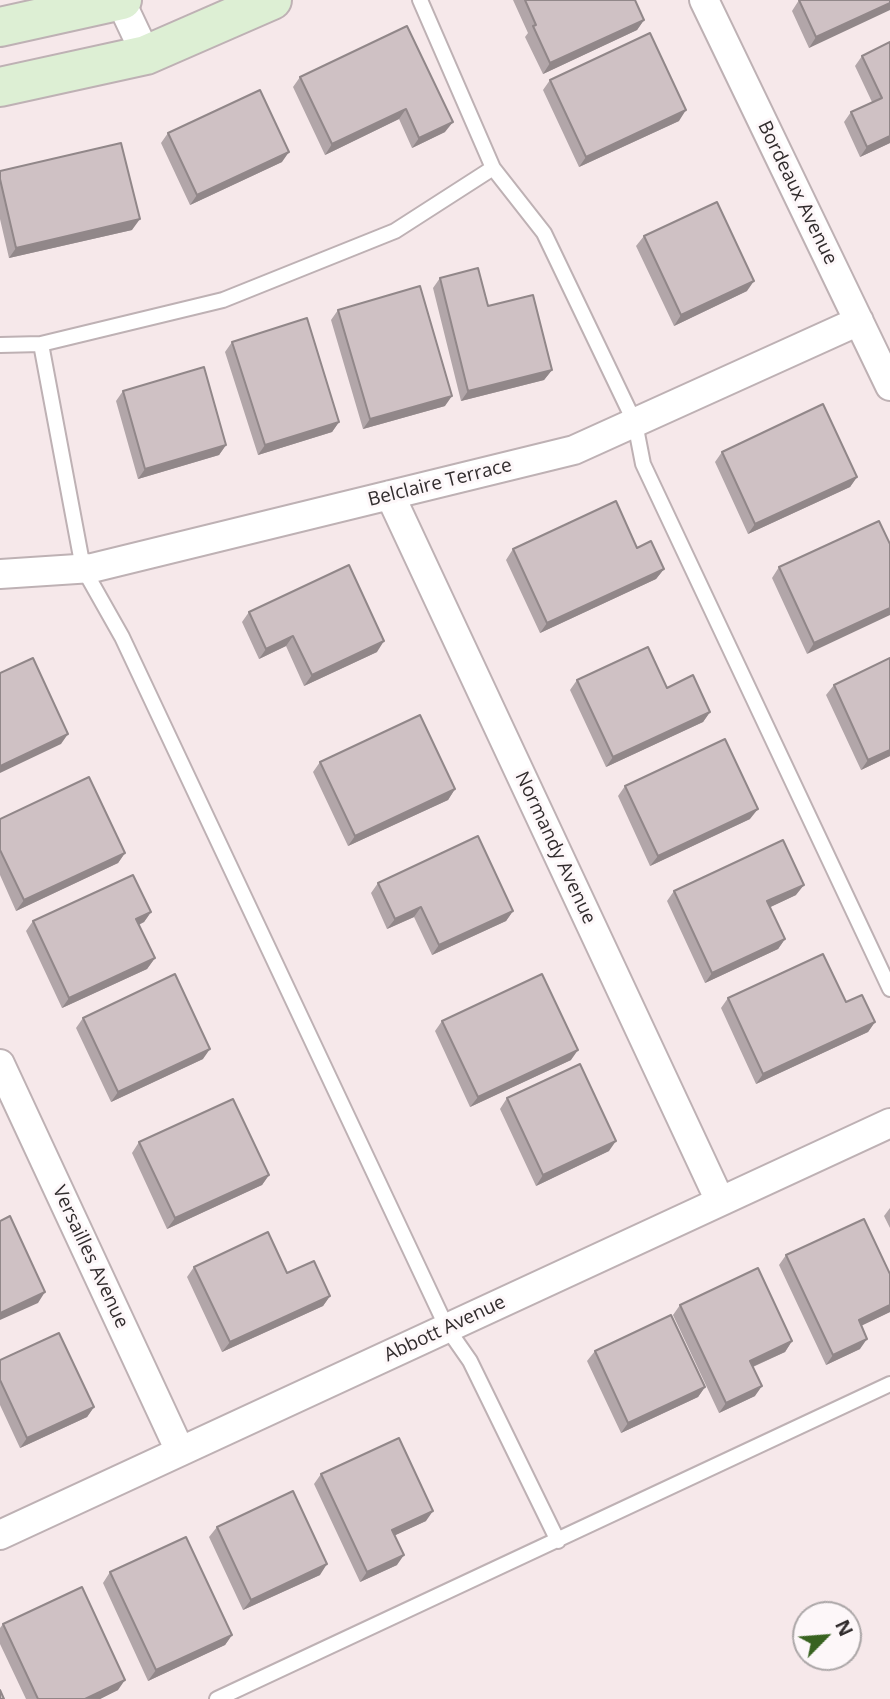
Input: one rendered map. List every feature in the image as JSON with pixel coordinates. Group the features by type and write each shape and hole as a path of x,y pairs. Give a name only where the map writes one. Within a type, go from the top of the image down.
{"street":[{"path":"0,27 121,0 146,55"},
{"path":"0,87 146,55 272,0"},
{"name":"Bordeaux Avenue","path":"704,0 890,386"},
{"name":"Belclaire Terrace","path":"0,574 105,565 574,450 859,321"},
{"name":"Normandy Avenue","path":"390,495 720,1202"},
{"name":"Versailles Avenue","path":"0,1064 180,1451"},
{"name":"Abbott Avenue","path":"0,1535 890,1123"}],"lane":[{"path":"420,0 493,168 544,233 635,423 643,464 890,989"},
{"path":"0,345 41,344 223,300 395,231 493,168"},
{"path":"41,344 83,568 122,637 447,1328 470,1361 558,1541"},
{"path":"217,1699 890,1384"}],"building":[{"path":"525,0 635,0 644,20 550,63 533,26 536,25"},
{"path":"799,0 890,0 890,3 816,37"},
{"path":"407,26 453,122 419,138 406,109 332,144 300,77"},
{"path":"650,33 686,110 586,157 550,80"},
{"path":"890,42 890,136 867,147 851,112 882,98 862,56"},
{"path":"260,90 289,152 197,195 168,133"},
{"path":"121,143 140,219 16,248 0,171"},
{"path":"717,202 754,281 681,315 644,236"},
{"path":"478,268 488,306 533,295 552,370 468,391 440,278"},
{"path":"420,286 452,396 370,419 338,310"},
{"path":"307,318 339,422 265,445 232,342"},
{"path":"204,367 226,445 145,469 123,391"},
{"path":"823,404 857,477 755,524 722,452"},
{"path":"616,501 637,548 651,541 664,569 547,623 513,549"},
{"path":"879,521 890,544 890,608 814,643 779,567"},
{"path":"349,565 384,641 312,675 293,636 266,649 249,612"},
{"path":"648,647 667,688 693,675 710,712 613,757 577,680"},
{"path":"33,658 68,734 0,766 0,673"},
{"path":"890,658 890,750 868,760 834,685"},
{"path":"420,715 455,789 355,836 320,762"},
{"path":"725,739 758,809 658,856 625,786"},
{"path":"89,777 125,853 24,900 0,850 0,819"},
{"path":"478,836 513,911 439,945 421,907 395,919 378,883"},
{"path":"783,840 804,885 767,901 785,939 712,973 674,891"},
{"path":"133,875 151,912 136,919 155,958 69,998 33,921"},
{"path":"823,954 846,1002 862,995 875,1022 763,1074 728,998"},
{"path":"175,974 210,1049 118,1092 83,1018"},
{"path":"542,974 578,1050 478,1097 442,1021"},
{"path":"580,1064 616,1141 543,1175 507,1098"},
{"path":"233,1099 269,1175 175,1218 139,1142"},
{"path":"10,1216 45,1292 0,1313 0,1221"},
{"path":"864,1219 890,1274 890,1305 859,1320 867,1339 833,1355 786,1255"},
{"path":"268,1232 287,1273 314,1261 330,1296 230,1342 194,1267"},
{"path":"758,1268 792,1341 750,1361 762,1386 726,1403 680,1305"},
{"path":"671,1315 705,1387 628,1423 595,1351"},
{"path":"59,1333 94,1407 27,1438 0,1380 0,1360"},
{"path":"399,1438 433,1511 392,1530 404,1555 367,1572 321,1474"},
{"path":"293,1491 327,1564 251,1600 217,1527"},
{"path":"186,1537 232,1635 156,1670 110,1572"},
{"path":"82,1587 125,1680 85,1699 38,1699 3,1624"}]}
